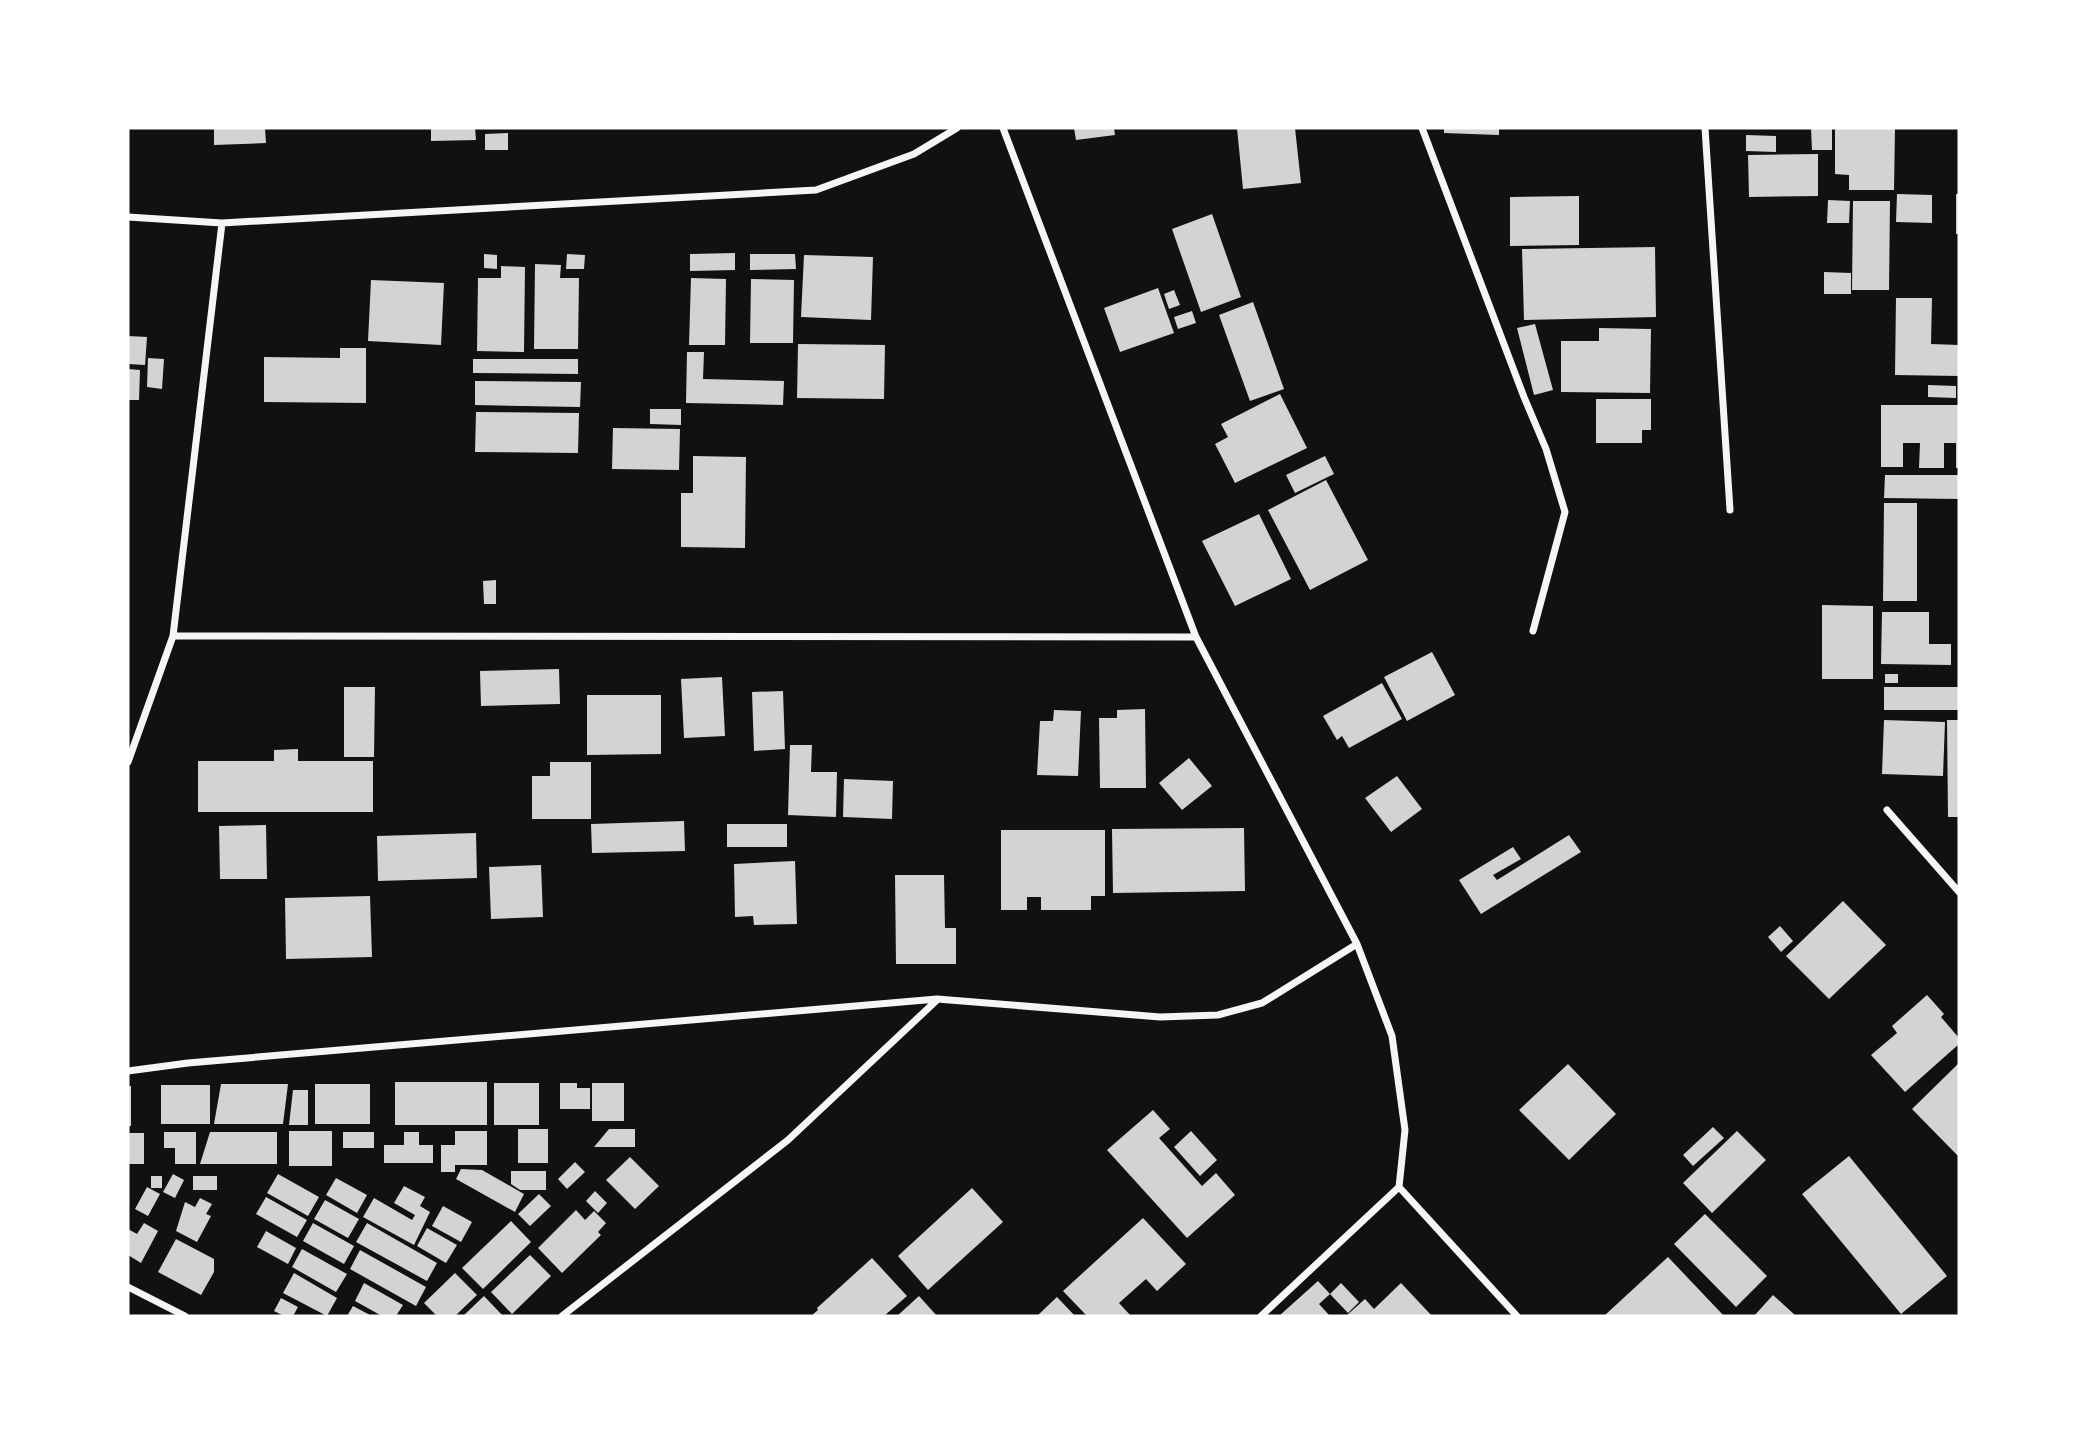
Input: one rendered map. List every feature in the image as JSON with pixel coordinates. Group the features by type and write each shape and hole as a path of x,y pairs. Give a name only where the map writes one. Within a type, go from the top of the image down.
{"street":[{"path":"128,217 222,222 816,190 914,154 957,128"},
{"path":"1003,128 1196,637 1357,944 1392,1036 1405,1130 1399,1187 1261,1316"},
{"path":"1422,128 1546,449 1565,512 1533,631"},
{"path":"1705,128 1730,510"},
{"path":"128,762 173,636 222,222"},
{"path":"173,636 1196,637"},
{"path":"1887,810 1959,892"},
{"path":"128,1070 937,999 1160,1017 1218,1015 1262,1003 1357,944"},
{"path":"562,1316 788,1140 937,999"},
{"path":"1399,1187 1517,1316"},
{"path":"128,1287 185,1316"}],"building":[{"path":"214,128 265,128 266,143 214,145"},
{"path":"431,128 475,128 476,140 431,141"},
{"path":"1074,128 1114,128 1115,135 1076,140"},
{"path":"1237,128 1295,128 1301,183 1243,189"},
{"path":"1444,128 1499,128 1499,135 1444,133"},
{"path":"1811,128 1832,128 1832,150 1812,150"},
{"path":"1835,128 1895,128 1894,190 1849,190 1849,175 1835,174"},
{"path":"508,133 508,150 485,150 485,134"},
{"path":"1746,135 1776,136 1776,152 1746,151"},
{"path":"1818,154 1818,196 1749,197 1748,155"},
{"path":"1897,194 1932,195 1932,223 1896,222"},
{"path":"1956,194 1959,194 1959,234 1956,234"},
{"path":"1579,196 1579,245 1510,246 1510,197"},
{"path":"1828,200 1850,201 1849,223 1827,223"},
{"path":"1853,201 1890,201 1889,290 1852,290"},
{"path":"1212,214 1241,297 1201,312 1172,229"},
{"path":"1655,247 1656,317 1524,320 1522,249"},
{"path":"735,253 735,270 690,271 690,254"},
{"path":"484,254 497,255 497,269 484,268"},
{"path":"567,254 585,255 584,269 566,269"},
{"path":"750,254 795,254 796,269 750,270"},
{"path":"804,255 873,257 871,320 801,317"},
{"path":"535,264 561,265 560,278 579,278 578,349 534,349"},
{"path":"501,266 525,267 524,352 477,351 478,278 501,278"},
{"path":"1824,272 1851,273 1851,294 1824,294"},
{"path":"691,278 726,279 725,345 689,345"},
{"path":"751,279 794,280 793,343 750,343"},
{"path":"371,280 444,283 441,345 368,341"},
{"path":"1158,288 1174,333 1120,352 1104,308"},
{"path":"1174,290 1180,305 1169,309 1164,294"},
{"path":"1896,298 1932,298 1931,344 1959,345 1959,376 1895,375"},
{"path":"1253,302 1284,389 1250,401 1219,315"},
{"path":"1192,311 1196,323 1178,329 1174,317"},
{"path":"1535,324 1553,390 1534,395 1517,328"},
{"path":"1599,328 1651,329 1650,393 1561,392 1561,341 1599,341"},
{"path":"128,336 147,337 145,365 128,364"},
{"path":"798,344 885,345 884,399 797,398"},
{"path":"340,348 366,348 366,403 264,402 264,357 340,358"},
{"path":"687,352 704,352 703,379 784,381 783,405 686,403"},
{"path":"148,358 164,359 162,389 147,387"},
{"path":"473,359 578,359 578,374 473,373"},
{"path":"128,369 140,370 139,400 128,400"},
{"path":"475,381 581,382 580,407 475,405"},
{"path":"1928,385 1956,386 1956,398 1928,397"},
{"path":"1280,394 1307,448 1235,483 1215,444 1228,437 1221,424"},
{"path":"1596,399 1651,399 1651,430 1642,430 1642,443 1596,443"},
{"path":"1881,405 1959,405 1959,468 1956,468 1956,443 1944,443 1944,468 1919,468 1920,443 1903,443 1903,467 1881,467"},
{"path":"650,409 681,409 681,425 650,424"},
{"path":"476,412 579,413 578,453 475,452"},
{"path":"613,428 680,429 679,470 612,469"},
{"path":"693,456 746,457 745,548 681,547 681,493 693,493"},
{"path":"1325,456 1334,474 1295,493 1286,475"},
{"path":"1885,475 1959,475 1959,499 1884,498"},
{"path":"1326,480 1368,560 1310,590 1268,510"},
{"path":"1884,503 1917,503 1917,601 1883,601"},
{"path":"1259,514 1291,579 1235,606 1202,541"},
{"path":"496,580 496,604 484,604 483,581"},
{"path":"1822,605 1873,606 1873,679 1822,679"},
{"path":"1882,612 1929,612 1929,644 1951,644 1951,665 1881,664"},
{"path":"1432,652 1455,695 1407,721 1384,677"},
{"path":"559,669 560,704 481,706 480,671"},
{"path":"1885,674 1898,674 1898,683 1885,683"},
{"path":"722,677 725,736 684,738 681,679"},
{"path":"1382,683 1402,719 1349,748 1342,736 1337,740 1323,716"},
{"path":"344,687 375,687 374,757 344,757"},
{"path":"1884,687 1959,687 1959,710 1884,710"},
{"path":"783,691 785,749 754,751 752,692"},
{"path":"587,695 661,695 661,754 587,755"},
{"path":"1145,709 1146,788 1100,788 1099,718 1117,718 1117,710"},
{"path":"1054,710 1081,711 1078,776 1037,775 1040,721 1053,721"},
{"path":"1884,720 1945,722 1943,776 1882,774"},
{"path":"1947,720 1959,720 1959,817 1948,817"},
{"path":"790,745 812,745 811,772 837,772 836,817 788,815"},
{"path":"298,749 298,761 373,761 373,812 198,812 198,761 274,761 274,750"},
{"path":"1189,758 1212,786 1182,810 1159,783"},
{"path":"550,762 591,762 591,819 532,819 532,776 550,776"},
{"path":"1397,776 1422,809 1391,832 1365,798"},
{"path":"844,779 893,781 892,819 843,817"},
{"path":"684,821 685,851 592,853 591,824"},
{"path":"727,824 787,824 787,847 727,847"},
{"path":"266,825 267,879 220,879 219,826"},
{"path":"1244,828 1245,891 1113,893 1112,829"},
{"path":"1001,830 1105,830 1105,896 1091,896 1091,910 1041,910 1041,897 1027,897 1027,910 1001,910"},
{"path":"476,833 477,878 378,881 377,836"},
{"path":"1569,835 1581,852 1481,914 1459,880 1513,847 1521,859 1493,875 1497,880"},
{"path":"795,861 797,924 754,925 753,916 735,917 734,864"},
{"path":"541,865 543,917 491,919 489,867"},
{"path":"895,875 944,875 945,928 956,928 956,964 896,964"},
{"path":"370,896 372,957 286,959 285,898"},
{"path":"1843,901 1886,945 1829,999 1786,956"},
{"path":"1780,926 1793,941 1781,952 1768,937"},
{"path":"1927,995 1944,1014 1941,1017 1959,1038 1959,1044 1905,1092 1871,1055 1897,1033 1892,1026"},
{"path":"1959,1063 1959,1157 1912,1109"},
{"path":"1568,1064 1616,1114 1569,1160 1519,1110"},
{"path":"395,1082 487,1082 487,1125 395,1125"},
{"path":"494,1083 539,1083 539,1125 494,1125"},
{"path":"560,1083 577,1083 577,1088 590,1088 590,1109 560,1109"},
{"path":"592,1083 624,1083 624,1121 592,1121"},
{"path":"221,1084 288,1084 283,1124 214,1124"},
{"path":"315,1084 370,1084 370,1124 315,1124"},
{"path":"161,1085 210,1085 210,1124 161,1124"},
{"path":"128,1086 131,1086 131,1126 128,1126"},
{"path":"293,1090 308,1090 308,1125 289,1125"},
{"path":"1153,1110 1170,1129 1159,1138 1202,1186 1216,1173 1235,1195 1187,1238 1107,1150"},
{"path":"1713,1127 1724,1138 1693,1166 1683,1155"},
{"path":"518,1129 548,1129 548,1163 518,1163"},
{"path":"609,1129 635,1129 635,1147 594,1147"},
{"path":"289,1131 332,1131 332,1166 289,1166"},
{"path":"455,1131 487,1131 487,1165 455,1165 455,1172 441,1172 441,1145 455,1145"},
{"path":"1191,1131 1217,1160 1200,1176 1174,1147"},
{"path":"1737,1131 1766,1160 1712,1213 1683,1183"},
{"path":"164,1132 196,1132 196,1164 175,1164 175,1148 164,1148"},
{"path":"210,1132 277,1132 277,1164 200,1164"},
{"path":"343,1132 374,1132 374,1148 343,1148"},
{"path":"404,1132 419,1132 419,1145 433,1145 433,1163 384,1163 384,1145 404,1145"},
{"path":"128,1133 144,1133 144,1164 128,1164"},
{"path":"1849,1156 1947,1276 1901,1314 1802,1194"},
{"path":"630,1157 659,1186 635,1209 606,1180"},
{"path":"575,1162 585,1172 567,1189 558,1179"},
{"path":"461,1169 482,1170 524,1194 515,1212 456,1179"},
{"path":"511,1171 546,1171 546,1190 520,1190 511,1184"},
{"path":"173,1174 184,1180 175,1198 163,1192"},
{"path":"278,1174 319,1197 308,1216 267,1193"},
{"path":"151,1176 162,1176 162,1188 151,1188"},
{"path":"193,1176 217,1176 217,1190 193,1190"},
{"path":"336,1178 367,1195 357,1213 326,1195"},
{"path":"404,1186 425,1197 420,1206 430,1212 414,1245 363,1217 374,1198 412,1220 415,1215 394,1203"},
{"path":"147,1187 160,1194 148,1216 135,1209"},
{"path":"972,1188 1003,1222 928,1290 898,1256"},
{"path":"595,1191 607,1203 598,1213 586,1201"},
{"path":"539,1194 551,1206 530,1226 518,1214"},
{"path":"266,1197 307,1220 297,1237 256,1214"},
{"path":"200,1198 212,1204 206,1214 211,1216 197,1242 176,1231 185,1202 195,1207"},
{"path":"325,1200 359,1219 348,1238 314,1219"},
{"path":"443,1206 472,1222 461,1242 432,1226"},
{"path":"576,1210 585,1220 594,1211 606,1223 598,1232 601,1235 562,1273 538,1248"},
{"path":"1705,1214 1767,1276 1736,1307 1674,1244"},
{"path":"1143,1218 1186,1264 1157,1291 1146,1279 1119,1303 1131,1316 1087,1316 1063,1291"},
{"path":"511,1221 531,1242 483,1289 462,1268"},
{"path":"144,1223 158,1231 141,1263 128,1255 128,1229 137,1234"},
{"path":"313,1223 354,1246 344,1264 303,1241"},
{"path":"367,1223 437,1263 427,1281 356,1242"},
{"path":"427,1228 457,1245 446,1263 417,1246"},
{"path":"266,1231 296,1248 288,1264 257,1247"},
{"path":"176,1239 214,1259 214,1272 201,1295 158,1272"},
{"path":"302,1249 347,1274 336,1292 292,1267"},
{"path":"360,1250 426,1287 416,1306 350,1269"},
{"path":"530,1255 551,1276 512,1314 491,1292"},
{"path":"1668,1257 1724,1316 1604,1316"},
{"path":"872,1258 907,1296 884,1316 811,1316 817,1308"},
{"path":"294,1273 337,1298 327,1316 283,1293"},
{"path":"455,1273 477,1295 455,1316 437,1316 424,1303"},
{"path":"1318,1281 1330,1294 1319,1304 1329,1315 1279,1316"},
{"path":"364,1283 403,1305 396,1316 382,1316 355,1301"},
{"path":"1341,1283 1359,1302 1348,1313 1330,1294"},
{"path":"1401,1283 1432,1316 1346,1316 1365,1299 1374,1309"},
{"path":"1773,1295 1796,1316 1754,1316"},
{"path":"484,1296 503,1316 463,1316"},
{"path":"919,1296 937,1316 897,1316"},
{"path":"1057,1297 1075,1316 1037,1316"},
{"path":"281,1298 298,1307 293,1316 284,1316 274,1311"},
{"path":"353,1306 372,1316 347,1316"}]}
